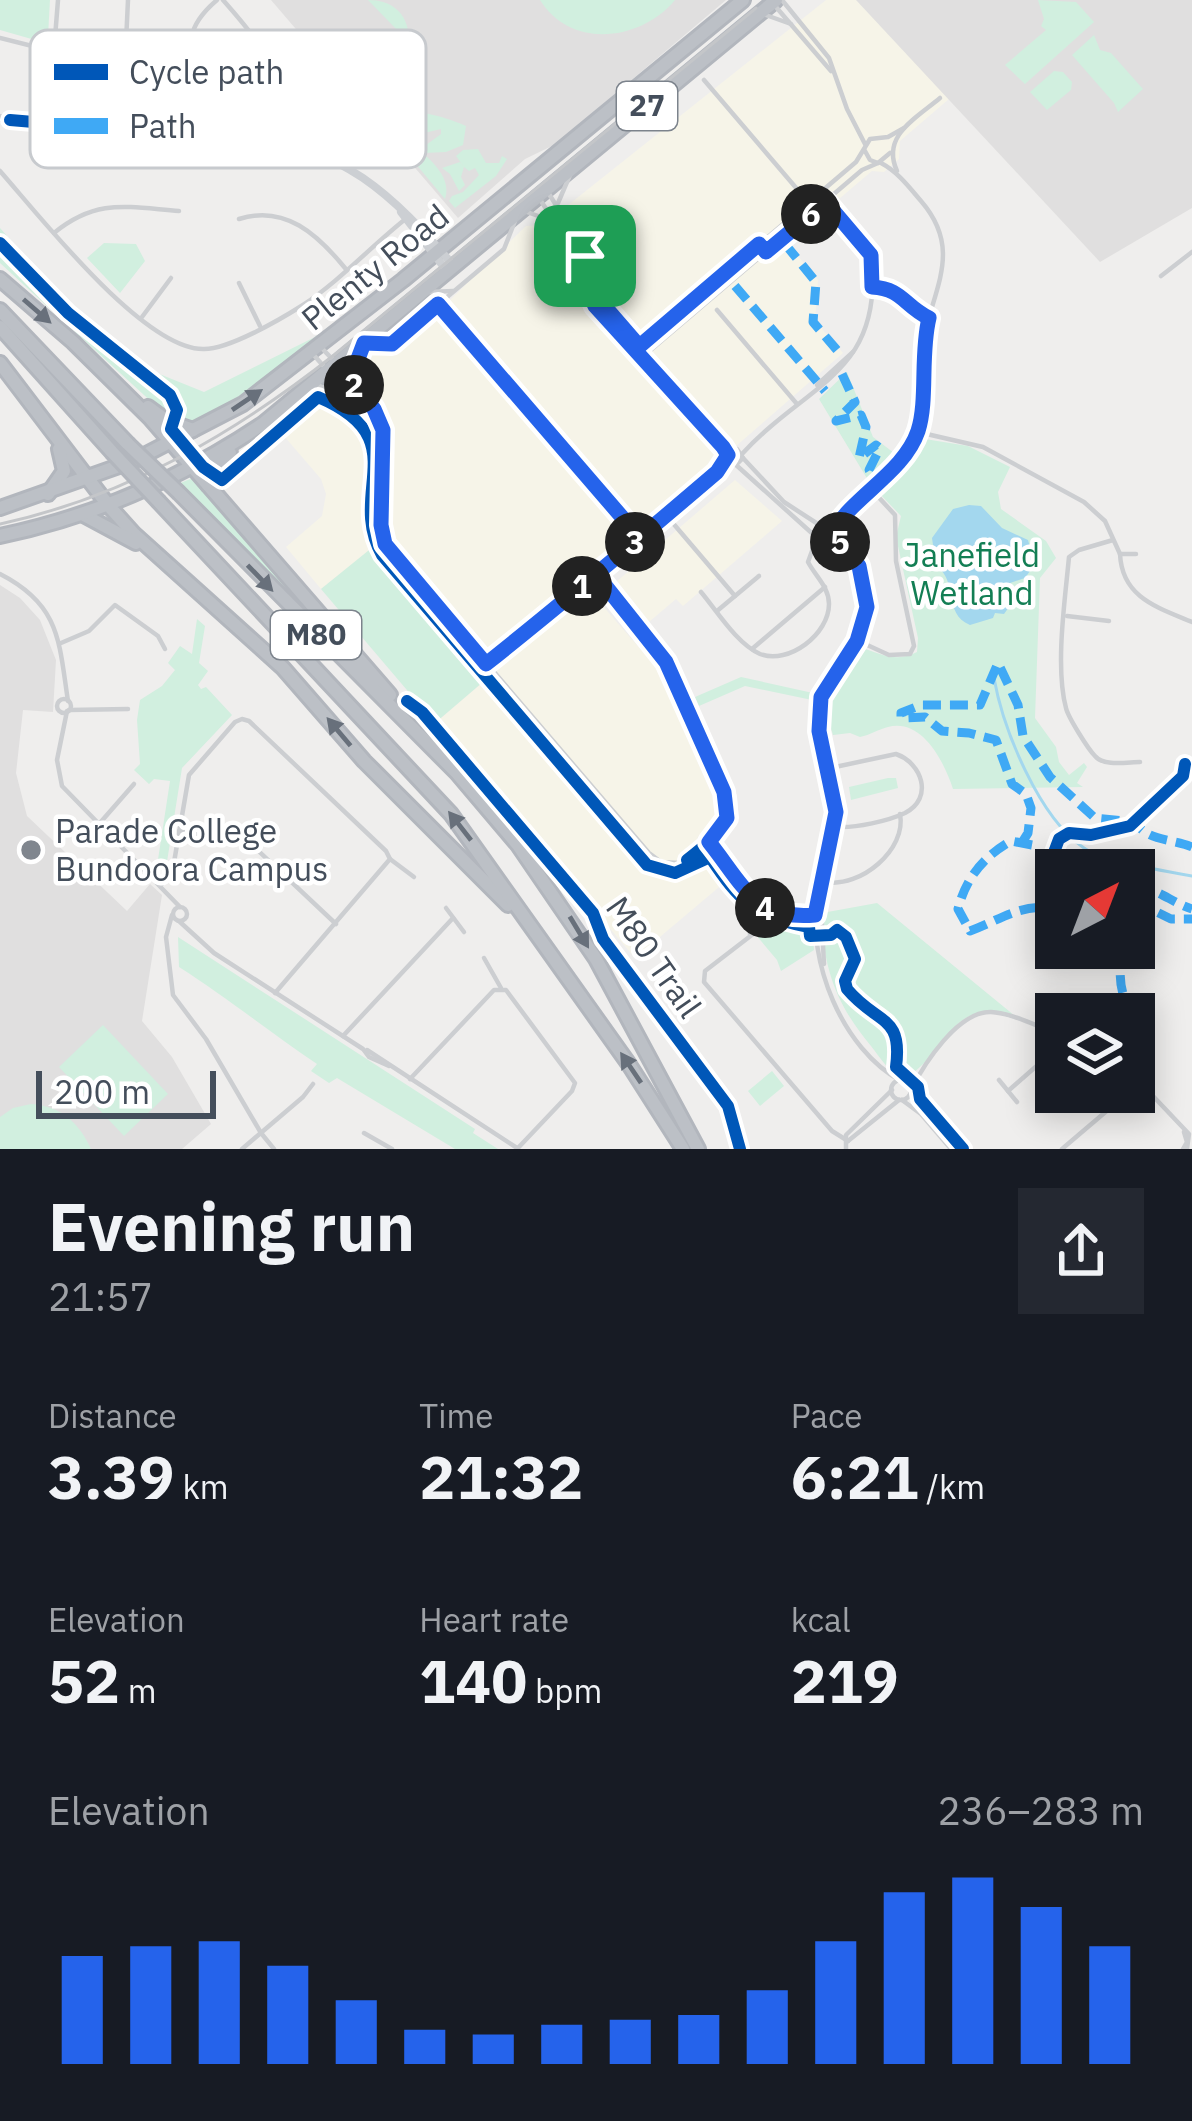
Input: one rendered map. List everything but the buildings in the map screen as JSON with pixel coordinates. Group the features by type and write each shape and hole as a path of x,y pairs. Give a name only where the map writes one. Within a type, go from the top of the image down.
{"highway":[{"name":"Plenty Road","path":"0,536 111,508 202,475 775,1"},
{"name":"Plenty Road","path":"0,508 48,494 170,434 194,431 243,404 598,122 737,3"},
{"path":"527,175 543,195"},
{"path":"0,279 104,364 157,415 202,475 457,773"},
{"name":"M80","path":"0,310 457,773 562,905 618,998 698,1149"},
{"name":"M80","path":"0,327 436,795 628,1063 683,1149"},
{"path":"0,363 111,508 283,668 364,761 538,936"},
{"path":"202,475 285,408"},
{"path":"40,417 63,457 64,471 48,494"},
{"path":"82,514 98,519 195,586"}],"street":[{"path":"56,30 58,0"},
{"path":"127,30 128,0"},
{"path":"193,30 198,17 220,0 247,30"},
{"path":"775,1 835,75"},
{"path":"701,592 752,649 778,656 808,641 826,619 825,587 810,567 809,557 829,530 905,454 918,432 922,353 943,268 943,238 932,214 899,176 867,157 820,46 775,1"},
{"path":"761,13 791,24"},
{"path":"0,38 30,46"},
{"path":"704,80 815,211"},
{"path":"858,128 883,138 904,128 940,98"},
{"path":"0,118 30,122"},
{"path":"644,355 862,170 879,163 904,128"},
{"path":"637,348 856,162 873,137"},
{"path":"883,138 899,176"},
{"path":"347,168 397,206 450,268"},
{"path":"557,205 572,170"},
{"path":"0,171 102,287 172,340 196,349 219,347 305,304 408,218"},
{"path":"543,195 557,205 585,256 600,301 637,348"},
{"path":"543,195 595,306 784,502 829,530 855,560 865,582 866,612 823,691 820,708 842,798 818,918"},
{"path":"488,666 756,440 857,347 868,329 871,255 826,202"},
{"path":"54,233 80,214 105,206 178,211"},
{"path":"519,213 555,222"},
{"name":"Plenty Road","path":"364,343 392,344 509,243 519,213"},
{"path":"239,219 278,218 302,225 325,243 346,270"},
{"path":"759,244 766,252"},
{"path":"1161,276 1191,255"},
{"path":"577,267 585,256"},
{"path":"142,317 171,278"},
{"path":"239,283 261,327"},
{"path":"872,287 895,290 915,311 930,316"},
{"name":"Plenty Road","path":"425,291 453,292"},
{"path":"438,304 637,540"},
{"path":"717,310 797,404"},
{"path":"350,380 364,343"},
{"path":"316,350 376,428 383,447"},
{"path":"333,369 350,380 381,420 385,544 653,858 680,863 707,843 727,818 724,792 664,659 593,577"},
{"path":"316,384 365,413"},
{"path":"918,432 983,447 1084,502 1105,521 1120,558 1122,577 1137,597 1192,622"},
{"path":"735,454 735,464 821,541 844,555 858,582 861,611 854,640"},
{"path":"717,472 735,464"},
{"path":"854,640 890,655 910,654 914,646 896,561 895,515 870,489"},
{"path":"667,515 735,596"},
{"path":"821,541 829,530"},
{"path":"1114,540 1070,557 1062,676 1067,715 1095,757 1107,762 1140,762"},
{"path":"1120,558 1136,554"},
{"path":"0,576 26,592 52,622 61,643 66,685 57,760 60,781 180,907 197,937"},
{"path":"717,611 759,576"},
{"path":"752,649 825,587"},
{"path":"61,643 89,631 115,605 158,636 165,650"},
{"path":"1066,616 1109,621"},
{"path":"65,706 128,709"},
{"path":"161,886 172,874 190,772 242,718 253,723 414,877"},
{"path":"832,768 886,754 909,759 920,772 922,787 914,805 900,814 838,827"},
{"path":"98,824 134,784"},
{"path":"826,882 848,882 869,872 901,830 900,814"},
{"path":"838,827 816,948 845,1022 884,1069 911,1091 921,1114"},
{"path":"179,830 250,843 336,924"},
{"path":"707,843 770,910 796,918 818,918"},
{"path":"275,993 390,859"},
{"path":"167,894 176,918 214,953 517,1148 572,1091 574,1083 501,988 484,958"},
{"path":"180,907 166,932 175,1000 206,1039 274,1149"},
{"path":"446,908 464,932"},
{"path":"770,910 713,966 707,978 712,990 847,1144"},
{"path":"176,918 187,915"},
{"path":"344,1036 454,918"},
{"path":"410,1078 501,988"},
{"path":"847,1144 911,1091 942,1043 979,1014 1001,1014 1035,1026"},
{"path":"1008,1091 1035,1067"},
{"path":"884,1069 901,1100 921,1114 951,1149"},
{"path":"847,1144 892,1089 922,1072"},
{"path":"999,1080 1017,1102"},
{"path":"242,1149 313,1084"},
{"path":"1155,1105 1190,1137 1185,1149"},
{"path":"1062,1149 1104,1113"},
{"path":"364,1133 392,1149"}],"shaded area":[{"path":"271,0 726,0 556,144 525,159 458,218 415,168 426,168 426,30 297,30"},
{"path":"826,0 868,0 949,99 900,141 899,159 884,172 872,171 787,243 818,280 815,321 843,353 581,581 656,667 716,804 714,820 697,838 731,877 635,958 435,723 490,676 379,543 321,589 286,547 322,516 326,494 321,479 284,436 362,371 372,353 385,353 447,303 526,226 543,225"},
{"path":"856,0 1192,0 1192,208 1100,262"},
{"path":"735,480 782,521 683,606 676,599 649,622 616,582"},
{"name":"Parade College Bundoora Campus","path":"0,585 40,620 56,660 53,712 23,710 16,773 27,816 127,911 150,884 162,895 142,1021 172,1057 211,1124 182,1149 0,1149"}],"green space":[{"path":"0,0 50,0 48,30 30,30 30,39 0,30"},
{"path":"368,0 396,9 407,30 397,30"},
{"path":"540,0 675,0 644,24 606,34 569,27"},
{"path":"1038,0 1076,2 1094,22 1025,84 1005,65 1046,30 1041,26 1044,19"},
{"path":"1094,35 1100,50 1111,53 1143,89 1118,112 1072,55"},
{"path":"1054,71 1063,72 1072,82 1071,90 1047,110 1030,92"},
{"path":"426,114 466,126 463,145 426,153 426,145 441,129 426,132"},
{"path":"478,149 486,163 499,163 502,156 507,159 496,176 455,208 449,201 452,196 479,175 475,168 464,167 456,156 463,150"},
{"path":"426,157 445,182 445,199 419,168 426,168"},
{"path":"460,162 465,185 459,191 442,168"},
{"path":"0,228 83,321 147,369 204,392 344,321 270,377 194,424 168,417 0,263"},
{"path":"104,243 136,244 145,261 120,293 87,258"},
{"path":"847,372 873,437 894,453 868,480 819,399"},
{"name":"Janefield Wetland","path":"925,439 968,446 1010,467 998,492 1001,509 1046,541 1056,558 1040,578 1035,718 1069,775 1084,763 1087,767 1077,783 1083,787 953,789 931,745 912,729 888,727 860,737 833,735 830,698 860,647 895,657 917,652 896,537 901,516 879,493 891,473"},
{"path":"195,477 322,623 318,627 178,484"},
{"path":"379,542 490,676 435,723 321,589"},
{"path":"197,619 205,626 199,663 208,671 198,685 206,687 232,715 182,768 165,874 157,866 170,781 154,779 149,784 134,770 140,764 137,720 140,700 162,686 175,670 168,663 180,646 192,654"},
{"path":"741,677 813,693 812,700 745,686 699,706 695,697"},
{"path":"896,778 898,788 851,800 849,787"},
{"path":"877,903 1015,1016 977,1013 963,1020 904,1079 894,1072 841,1002 823,934 822,913"},
{"path":"775,917 812,929 814,950 781,971 756,935"},
{"path":"178,937 475,1129 473,1133 498,1149 455,1149 337,1078 329,1083 311,1071 317,1064 179,967"},
{"path":"103,1025 168,1094 124,1136 59,1067"},
{"path":"772,1071 784,1086 760,1106 748,1091"},
{"path":"31,1104 68,1118 91,1149 0,1149 0,1117"}],"water":[{"path":"981,506 1002,528 1028,540 1035,564 1025,578 1010,583 1004,614 995,613 993,618 970,625 956,613 947,580 936,566 932,538 953,509"}],"waterway":[{"path":"994,678 1026,771 1068,834 1104,857 1192,876"}],"tram line":[{"path":"0,524 134,479 257,411 334,355 756,8"}],"marked path":[{"path":"785,244 816,282 813,322 842,356"},
{"path":"735,286 825,391"},
{"path":"842,374 855,402 836,421 861,415 866,427 859,458 876,445 880,448 869,470 872,475"},
{"path":"1023,841 1031,808 1026,794 1012,784 996,740 942,731 925,717 901,718 901,713 921,705 980,705 998,663 1018,705 1023,736 1050,777 1095,818 1136,822 1153,836 1192,847"},
{"path":"1032,845 1011,841 992,854 971,878 958,909 970,931 1035,908"},
{"path":"1155,891 1192,909"},
{"path":"1155,911 1171,919 1192,919"},
{"path":"1120,969 1124,993"}],"cycle path":[{"path":"10,120 30,122"},
{"path":"0,243 68,313 170,395 177,410 171,429 203,467 222,480 318,397 348,413 365,430 372,449 373,532 382,555 647,865 675,873 710,857 750,905 809,927 810,936 837,930 846,937 855,959 845,981 847,989 891,1029 896,1038 896,1067 918,1087 920,1099 963,1149"},
{"path":"596,574 664,659 727,798 722,826 687,860"},
{"name":"M80 Trail","path":"407,701 422,712 593,913 603,939 728,1106 740,1149"},
{"path":"1055,849 1059,839 1069,833 1091,835 1130,826 1183,776 1185,764"}],"place":[{"name":"Parade College Bundoora Campus","path":"31,850"}],"route":[{"path":"585,256 577,267 590,297 635,350 759,244 766,252 826,202 871,255 872,287 895,290 929,318 922,353 918,432 905,454 833,531 859,566 867,607 857,641 821,697 819,731 836,812 815,915 789,917 762,906 709,842 727,818 724,792 664,659 596,574 640,538 621,520 438,304 392,344 364,343 350,380 381,420 383,539 486,664 511,647 596,574 635,542 717,472 724,463 728,455 723,447 635,350 639,346 600,301 585,256"}]}
